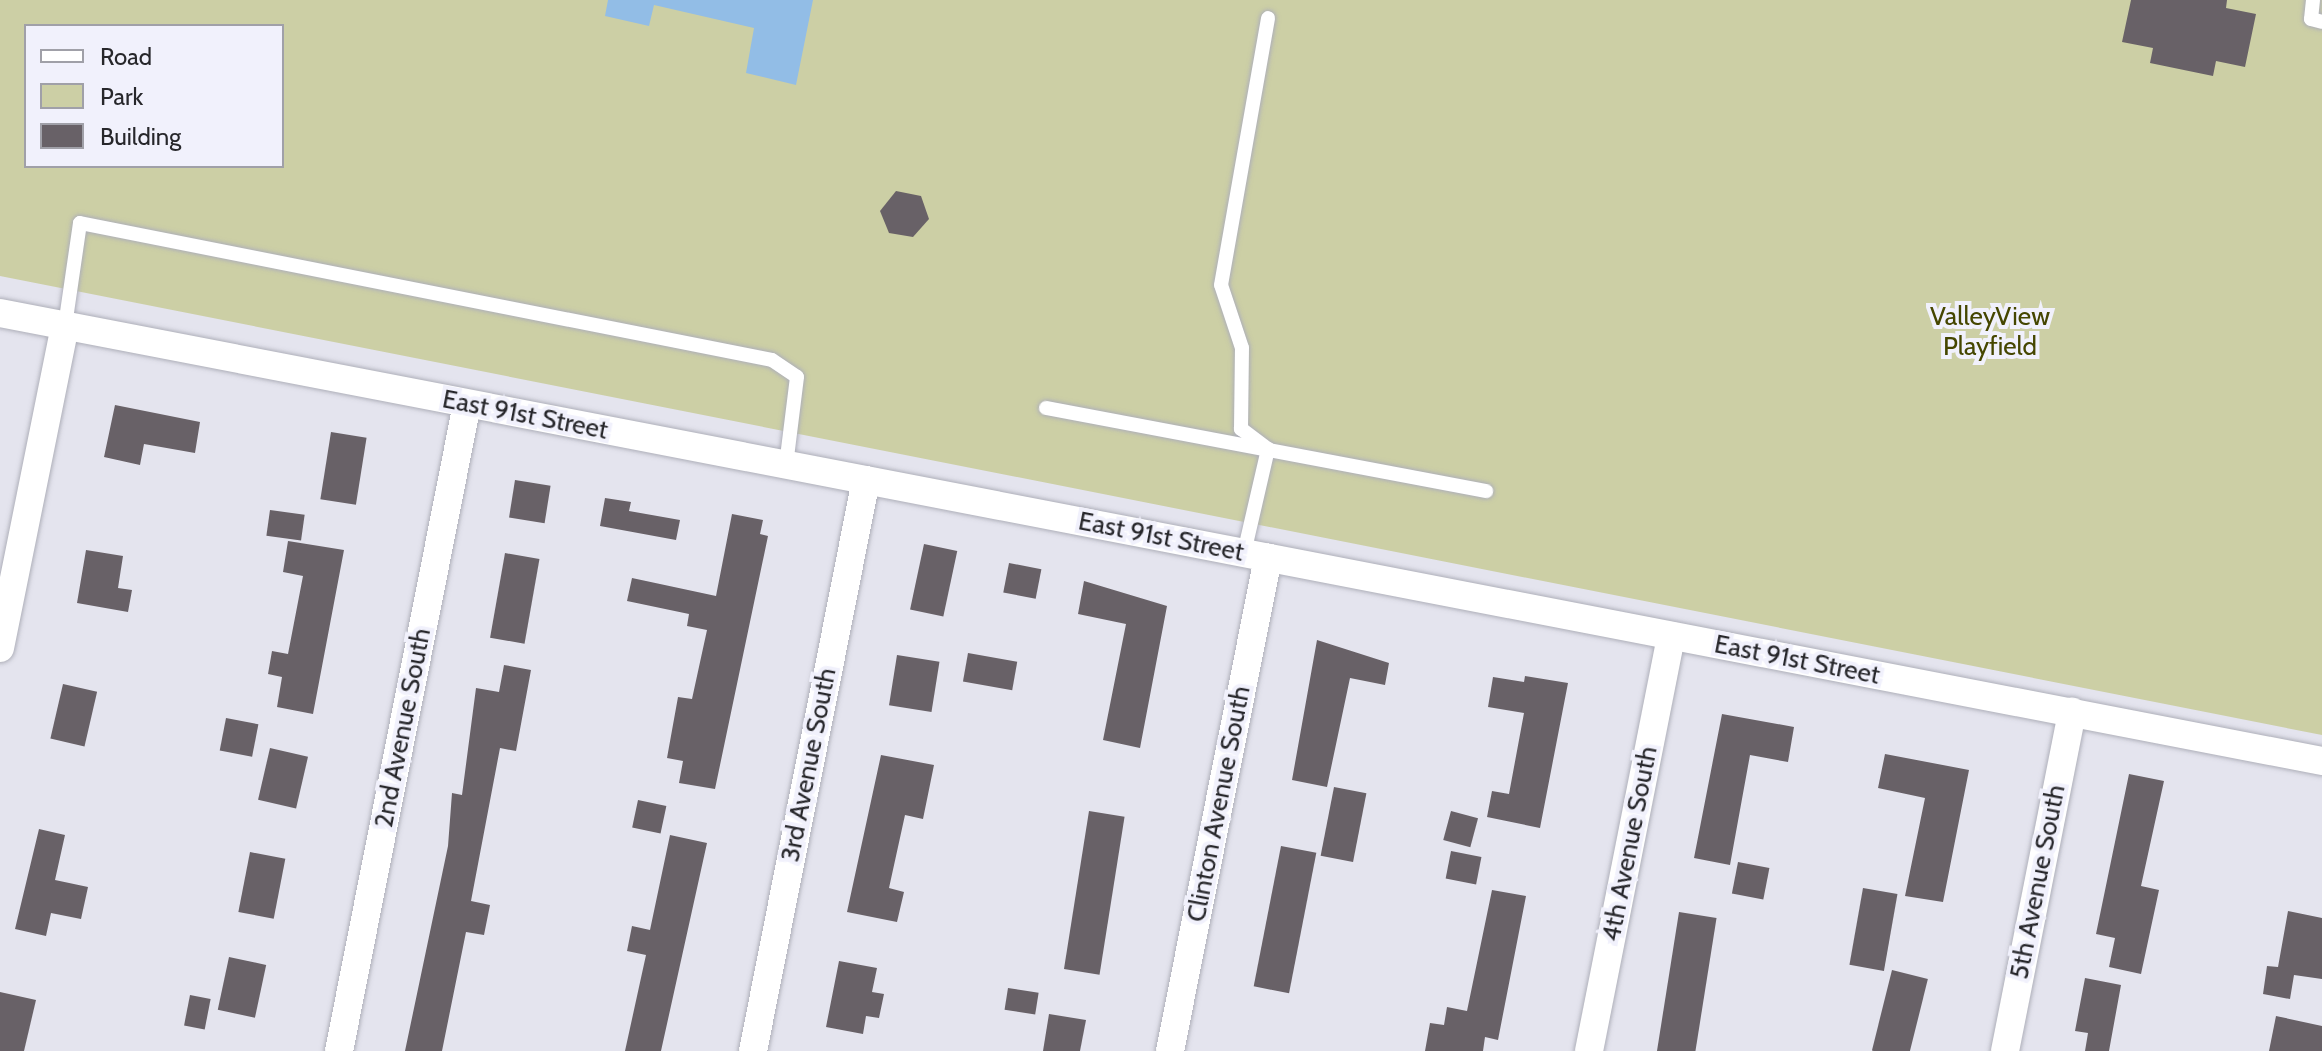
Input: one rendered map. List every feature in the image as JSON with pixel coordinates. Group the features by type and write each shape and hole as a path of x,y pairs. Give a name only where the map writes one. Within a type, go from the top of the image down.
{"street":[{"name":"East 91st Street","path":"0,313 2322,761"},
{"path":"0,648 65,326"},
{"name":"2nd Avenue South","path":"339,1051 467,404"},
{"name":"3rd Avenue South","path":"753,1051 866,480"},
{"name":"Clinton Avenue South","path":"1170,1051 1256,555"},
{"name":"4th Avenue South","path":"1589,1051 1671,636"},
{"name":"5th Avenue South","path":"2005,1051 2072,712"}],"lane":[{"path":"2313,0 2311,19 2322,22"},
{"path":"1268,18 1221,285 1242,348 1241,429 1268,449"},
{"path":"65,326 80,223 772,360 797,377 786,465"},
{"path":"1046,408 1486,491"},
{"path":"1256,555 1268,449"}],"green space":[{"name":"ValleyView Playfield","path":"0,0 2322,0 2322,735 0,276"}],"water":[{"path":"608,0 813,0 796,85 746,73 754,28 654,5 649,26 605,16"}],"building":[{"path":"2131,0 2227,0 2226,8 2256,14 2245,67 2216,61 2213,76 2150,63 2153,48 2122,42"},
{"path":"896,191 921,196 929,219 913,237 889,233 880,211"},
{"path":"115,405 200,422 195,453 144,444 140,465 104,457"},
{"path":"331,432 367,438 356,505 320,499"},
{"path":"515,480 551,486 545,523 509,518"},
{"path":"605,498 631,502 629,511 680,520 676,540 600,526"},
{"path":"270,510 305,515 301,541 266,536"},
{"path":"732,514 763,520 760,534 768,536 715,789 679,783 683,761 667,758 678,697 692,699 707,630 687,626 689,614 627,601 632,578 716,596"},
{"path":"288,541 344,550 313,714 277,707 282,677 268,674 272,651 288,654 303,576 283,572"},
{"path":"924,544 957,551 943,617 910,610"},
{"path":"86,550 123,556 118,588 132,590 128,612 77,603"},
{"path":"505,553 539,559 525,644 490,638"},
{"path":"1009,563 1041,569 1036,599 1003,592"},
{"path":"1084,581 1167,606 1140,748 1103,740 1126,624 1078,614"},
{"path":"1317,640 1389,663 1385,685 1350,678 1327,787 1292,780"},
{"path":"968,653 1017,662 1012,690 963,682"},
{"path":"897,655 939,662 931,712 889,705"},
{"path":"504,665 531,670 516,751 500,748 471,901 490,905 484,935 466,932 442,1051 405,1051 448,846 452,793 462,795 476,688 499,692"},
{"path":"1525,676 1568,683 1540,828 1487,817 1492,791 1509,794 1524,713 1488,707 1493,677 1524,682"},
{"path":"63,684 97,692 85,746 50,739"},
{"path":"1722,714 1794,727 1788,762 1750,755 1730,865 1694,858"},
{"path":"226,718 258,724 252,757 220,750"},
{"path":"270,748 308,757 296,808 258,800"},
{"path":"1885,754 1969,770 1943,902 1905,896 1925,798 1878,788"},
{"path":"881,755 934,765 923,819 905,815 889,888 904,892 897,922 847,912"},
{"path":"2129,774 2164,781 2141,886 2159,890 2141,974 2109,967 2115,938 2096,934"},
{"path":"1334,787 1366,793 1353,862 1321,856"},
{"path":"638,800 666,806 661,833 632,827"},
{"path":"1089,811 1125,817 1100,975 1064,969"},
{"path":"1451,811 1478,818 1470,847 1443,840"},
{"path":"39,829 65,835 55,880 88,887 81,919 51,913 46,936 15,929"},
{"path":"670,835 707,843 661,1051 625,1051 646,955 627,951 632,926 650,930"},
{"path":"1281,846 1316,853 1289,993 1254,986"},
{"path":"1451,851 1481,857 1476,884 1446,878"},
{"path":"250,852 285,859 274,919 238,912"},
{"path":"1738,862 1769,868 1763,900 1732,893"},
{"path":"1863,888 1897,894 1884,971 1849,965"},
{"path":"1492,890 1526,896 1498,1040 1485,1037 1483,1051 1425,1051 1430,1023 1444,1025 1447,1007 1467,1011"},
{"path":"2288,911 2322,918 2322,979 2294,975 2290,999 2263,994 2267,966 2278,967"},
{"path":"1679,912 1717,918 1695,1051 1657,1051"},
{"path":"229,957 266,965 255,1018 218,1010"},
{"path":"839,961 877,968 872,992 884,994 879,1018 866,1016 863,1034 826,1027"},
{"path":"1892,970 1928,979 1910,1051 1872,1051"},
{"path":"2085,978 2121,985 2109,1051 2085,1051 2088,1033 2075,1031"},
{"path":"1008,988 1039,993 1035,1015 1005,1010"},
{"path":"0,992 36,1000 24,1051 0,1051"},
{"path":"190,995 211,999 205,1029 184,1025"},
{"path":"1049,1014 1086,1020 1080,1051 1043,1051"},
{"path":"2276,1016 2322,1026 2322,1051 2269,1051"}]}
